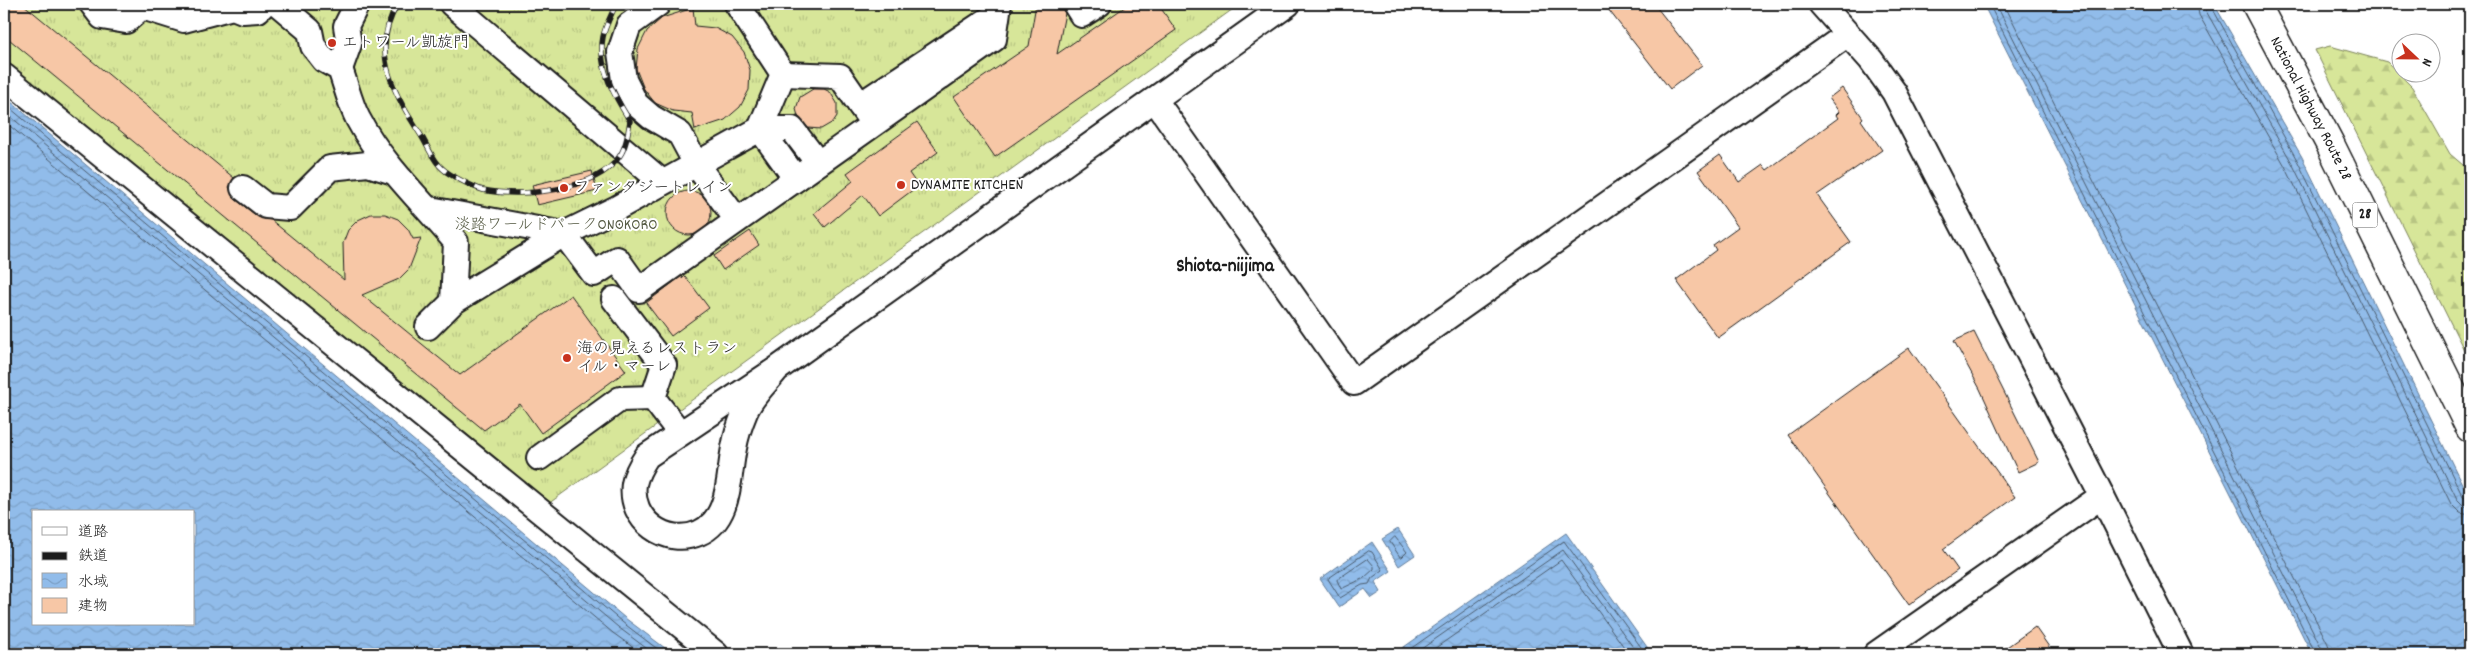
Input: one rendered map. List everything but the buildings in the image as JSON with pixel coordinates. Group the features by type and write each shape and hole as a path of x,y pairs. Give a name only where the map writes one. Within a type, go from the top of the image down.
{"highway":[{"name":"National Highway Route 28","path":"2256,4 2330,144 2470,428"}],"street":[{"path":"92,4 102,17 126,21 140,6 184,20 232,5 243,12 258,10 264,4"},
{"path":"278,4 310,31 313,46 324,60 340,68"},
{"path":"357,4 346,26 349,44 340,68 358,118 394,172 430,209 456,242 453,302"},
{"path":"452,4 662,182"},
{"path":"658,4 629,25 620,52 624,80 636,104 651,117 680,134 696,164 737,220"},
{"path":"737,4 783,74"},
{"path":"1075,4 1082,15 1099,4"},
{"path":"777,369 746,409 733,449 725,502 718,517 709,527 700,532 677,537 666,535 648,525 636,505 634,486 636,475 647,456 777,369 1288,4"},
{"path":"1821,4 1848,34 1894,92 2102,496 2181,654"},
{"path":"860,104 998,9"},
{"path":"430,209 564,234 594,274 617,259 639,290 994,40 998,9"},
{"path":"310,31 327,22 346,26"},
{"path":"1155,100 1354,383 1848,34"},
{"path":"760,129 783,74"},
{"path":"783,74 840,76 873,124"},
{"path":"4,76 716,654"},
{"path":"760,129 796,178"},
{"path":"428,327 453,302 564,234 617,208 760,129 792,129 818,163"},
{"path":"243,188 266,206 290,208 330,168 368,164 394,172"},
{"path":"614,299 664,365 653,398"},
{"path":"653,398 680,434"},
{"path":"539,458 620,399 653,398"},
{"path":"1876,654 2102,496"}],"green space":[{"name":"淡路ワールドパークONOKORO","path":"4,4 1240,4 548,504 4,61"},
{"path":"2330,46 2387,62 2392,67 2392,82 2407,82 2412,87 2450,154 2470,171 2470,362 2315,50"}],"water":[{"path":"1983,4 2214,4 2302,157 2470,500 2470,654 2312,654"},
{"path":"4,96 625,618 673,654 4,654"},
{"path":"1398,529 1415,555 1399,566 1382,539"},
{"path":"1566,533 1652,654 1394,654"},
{"path":"1372,542 1391,571 1375,582 1381,592 1372,598 1365,589 1339,607 1320,579"}],"railway":[{"path":"398,4 389,22 385,39 385,56 395,89 434,158 446,172 474,187 483,190 517,193 556,189 576,184 593,178 608,169 619,157 626,140 630,121 613,92 605,70 602,48 605,29 616,4"}],"place":[{"name":"エトワール凱旋門","path":"332,43"},
{"name":"DYNAMITE KITCHEN","path":"901,185"},
{"name":"ファンタジートレイン","path":"564,188"},
{"name":"海の見えるレストラン イル・マーレ","path":"567,358"}],"district":[{"name":"Shiota-niijima","path":"1225,267"}]}
